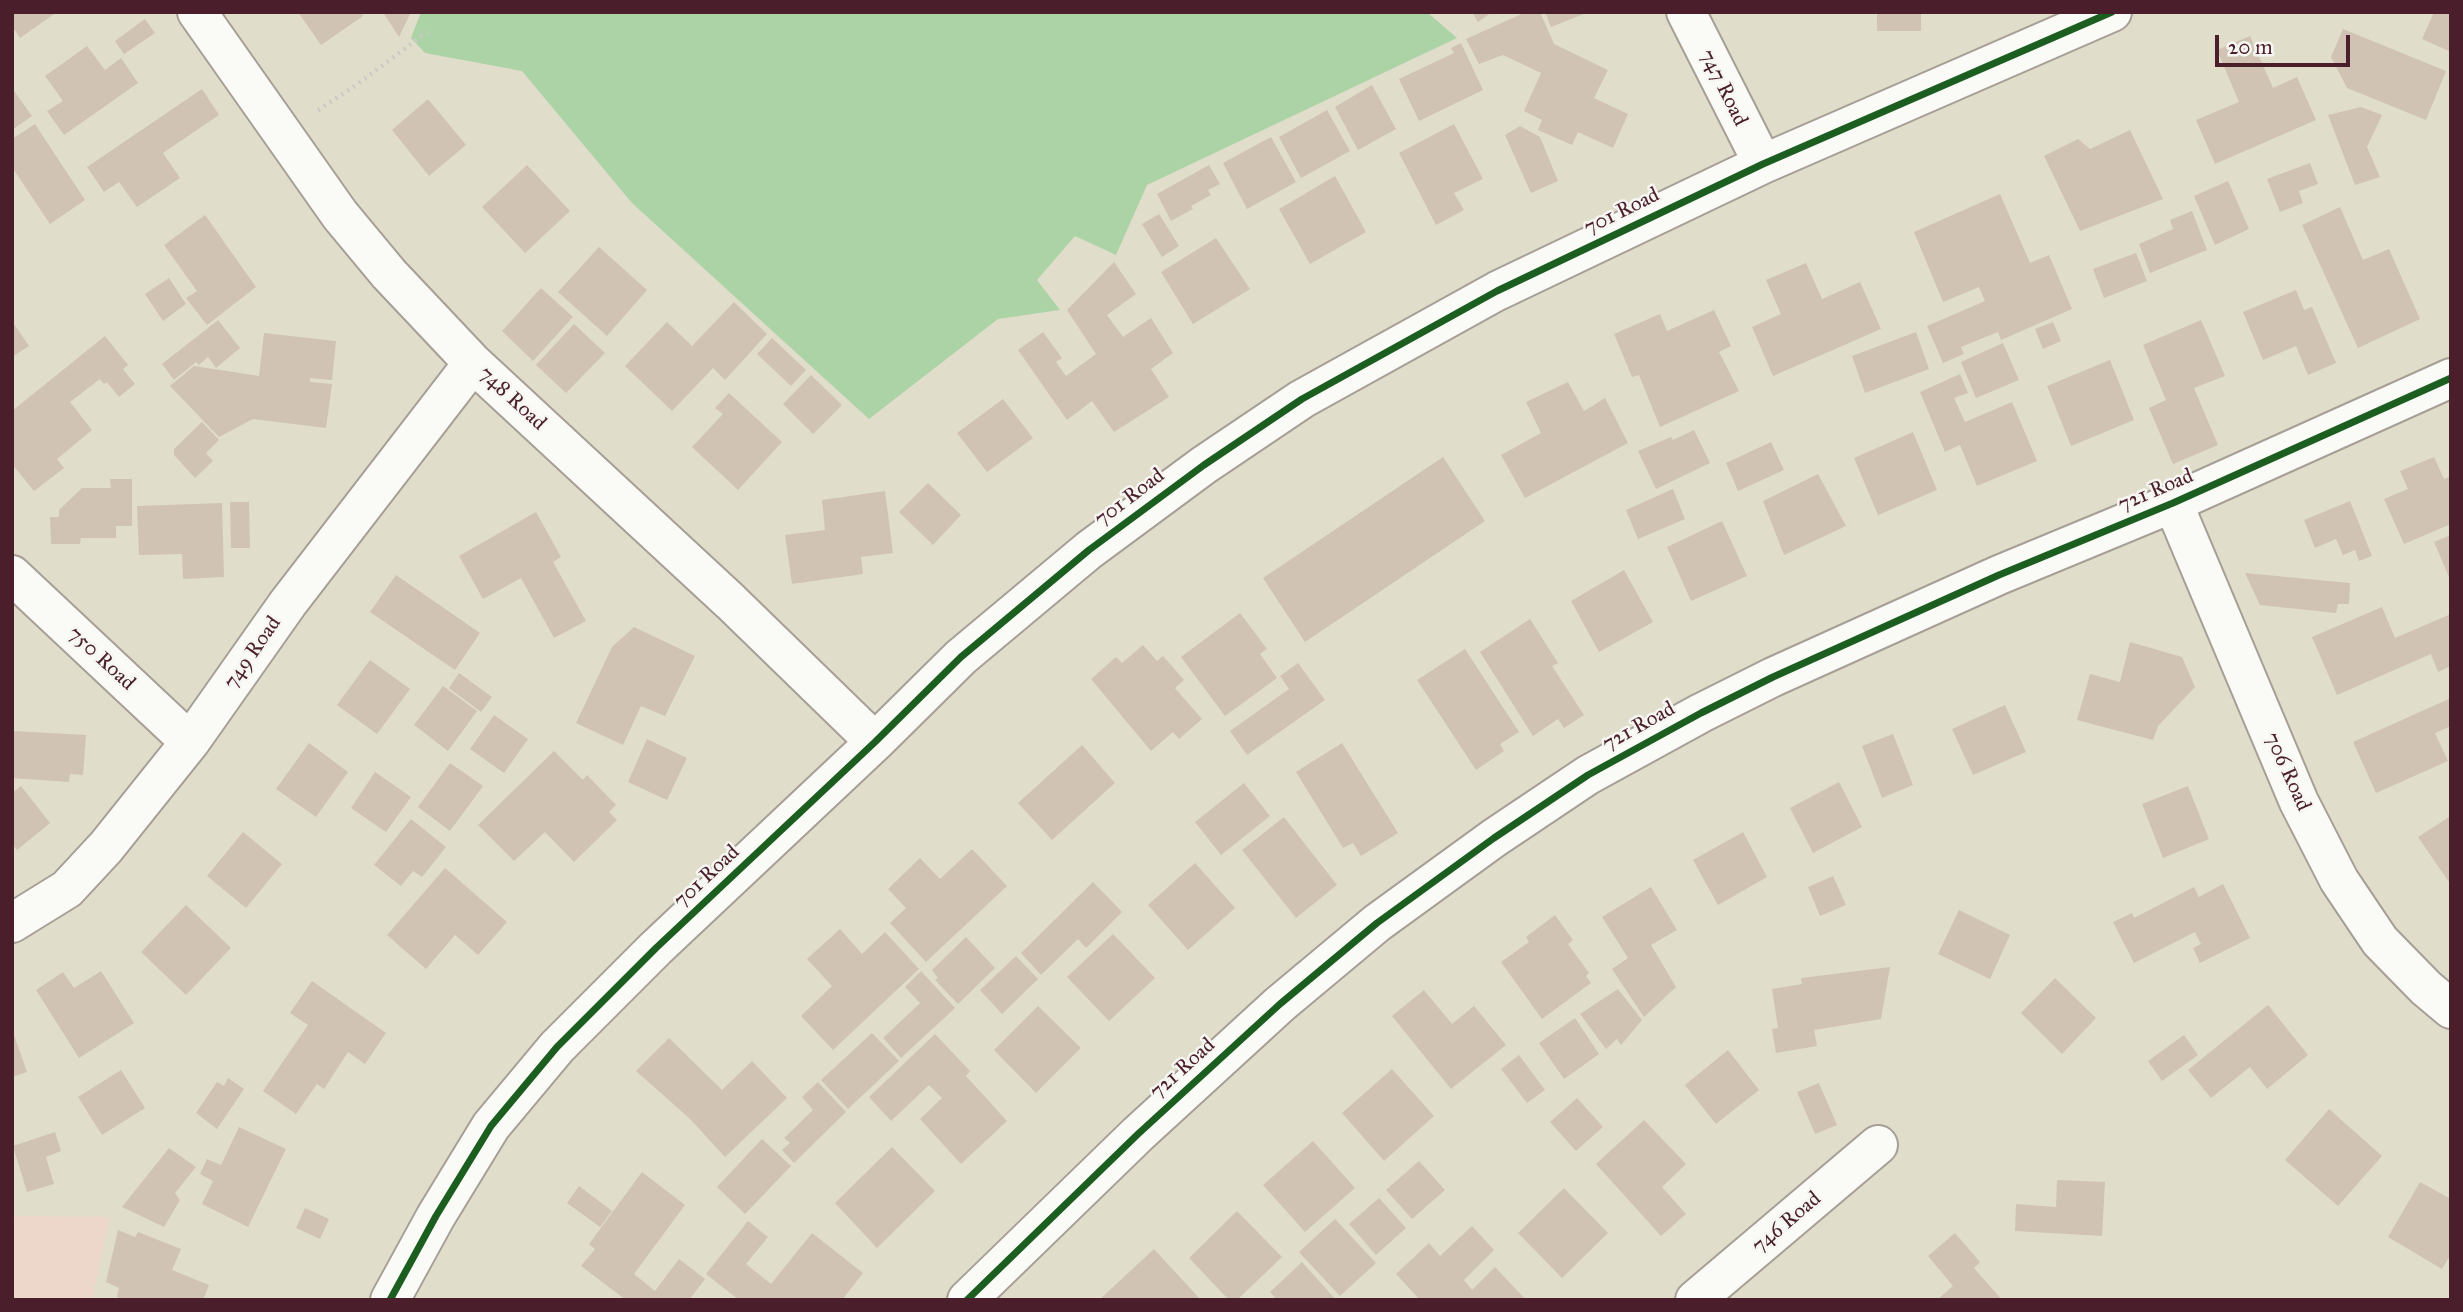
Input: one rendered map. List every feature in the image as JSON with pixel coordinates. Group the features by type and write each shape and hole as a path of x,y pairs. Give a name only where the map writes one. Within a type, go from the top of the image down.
{"street":[{"name":"748 Road","path":"197,12 340,215 381,264 473,363 731,602 875,742"},
{"name":"747 Road","path":"1686,12 1745,134 1763,164"},
{"name":"701 Road","path":"390,1300 436,1216 491,1126 548,1057 656,948 875,742 961,657 1089,550 1203,465 1302,399 1497,291 1763,164 2112,12"},
{"name":"749 Road","path":"12,923 66,889 106,846 190,741 288,603 473,363"},
{"name":"721 Road","path":"967,1300 1138,1134 1280,1004 1377,923 1494,838 1588,775 1773,677 1999,575 2173,503 2451,378"},
{"name":"706 Road","path":"2173,503 2299,802 2339,880 2381,941 2426,988 2451,1009"},
{"name":"750 Road","path":"12,575 190,741"},
{"name":"746 Road","path":"1695,1300 1878,1145"}],"path":[{"path":"282,132 355,86 427,32"}],"shaded area":[{"path":"12,1216 110,1217 92,1300 12,1300"}],"green space":[{"path":"421,12 1427,12 1457,38 1147,185 1116,255 1075,236 1037,280 1060,310 998,319 869,419 632,203 522,71 425,53 411,38"}],"building":[{"path":"12,12 57,12 20,38 12,26"},
{"path":"298,12 360,12 363,16 321,45"},
{"path":"383,12 411,12 399,37"},
{"path":"1472,12 1492,12 1478,22"},
{"path":"1526,12 1540,12 1554,44 1608,70 1594,98 1628,114 1613,148 1578,132 1572,145 1538,130 1542,120 1524,111 1541,73 1503,55 1479,64 1466,39"},
{"path":"1545,12 1589,12 1551,27"},
{"path":"1877,12 1921,12 1921,31 1877,31"},
{"path":"2434,12 2451,12 2451,52 2422,39"},
{"path":"145,19 155,33 124,54 115,41"},
{"path":"2343,29 2446,71 2426,120 2347,88 2331,57"},
{"path":"2250,36 2273,88 2297,77 2316,120 2215,164 2196,120 2239,102 2217,50"},
{"path":"1461,43 1483,90 1419,121 1399,79 1454,53 1451,48"},
{"path":"87,46 105,70 121,58 138,83 64,135 47,111 63,101 45,76"},
{"path":"1372,85 1396,129 1358,150 1335,107"},
{"path":"12,88 32,116 12,130"},
{"path":"202,89 219,115 163,153 180,178 137,207 119,182 104,192 87,167"},
{"path":"428,99 466,145 429,176 392,130"},
{"path":"2361,107 2382,115 2367,147 2380,177 2355,185 2328,115"},
{"path":"1327,110 1350,151 1301,178 1279,137"},
{"path":"35,124 85,200 50,224 12,167 12,139"},
{"path":"1454,124 1483,179 1454,193 1464,210 1436,225 1399,153"},
{"path":"1520,126 1540,137 1558,181 1531,193 1505,135"},
{"path":"2130,130 2163,199 2080,231 2044,156 2078,139 2090,149"},
{"path":"1271,137 1296,182 1247,209 1223,163"},
{"path":"2310,163 2318,184 2299,191 2303,203 2280,212 2267,179"},
{"path":"527,165 570,211 525,253 482,207"},
{"path":"1209,165 1220,184 1208,190 1211,195 1191,206 1193,209 1171,221 1157,194"},
{"path":"1335,176 1366,232 1310,264 1279,209"},
{"path":"2228,181 2249,229 2215,245 2194,196"},
{"path":"2000,194 2030,263 2049,255 2072,309 2001,340 1998,332 1961,347 1964,354 1943,363 1927,326 1985,301 1979,287 1943,302 1914,232"},
{"path":"2340,207 2363,260 2389,249 2420,319 2358,348 2302,225"},
{"path":"2192,211 2207,250 2150,273 2139,244 2173,229 2170,220"},
{"path":"1159,214 1179,246 1162,257 1142,224"},
{"path":"205,215 256,287 207,325 186,298 197,291 164,245"},
{"path":"1216,238 1250,289 1193,324 1161,272"},
{"path":"599,247 647,290 607,336 558,292"},
{"path":"2136,253 2147,281 2104,298 2093,269"},
{"path":"1114,262 1136,294 1107,315 1123,337 1151,318 1173,353 1151,369 1169,397 1114,432 1092,401 1067,420 1018,350 1043,332 1062,358 1056,362 1066,376 1096,354 1067,310"},
{"path":"1806,263 1822,299 1860,282 1881,329 1773,376 1752,327 1781,314 1766,280"},
{"path":"169,278 186,304 163,321 145,294"},
{"path":"541,288 573,317 533,361 502,331"},
{"path":"2296,290 2304,310 2312,307 2336,363 2308,375 2296,346 2263,360 2243,312"},
{"path":"734,302 767,334 725,380 713,368 672,411 625,366 667,322 692,346"},
{"path":"1714,310 1731,346 1719,352 1739,391 1660,427 1639,375 1632,377 1614,334 1660,314 1667,331"},
{"path":"218,320 240,348 216,368 208,357 199,365 196,362 174,380 162,364"},
{"path":"2201,320 2225,376 2194,388 2218,445 2173,464 2149,408 2166,400 2143,345"},
{"path":"12,321 29,346 12,357"},
{"path":"2053,322 2061,341 2043,349 2035,329"},
{"path":"574,324 605,353 566,393 536,365"},
{"path":"1916,332 1929,369 1865,393 1852,356"},
{"path":"264,333 336,341 332,380 310,378 310,382 332,384 326,428 253,419 219,437 170,386 194,366 259,376"},
{"path":"105,336 128,365 123,369 135,384 119,397 107,382 104,384 100,379 70,402 92,430 57,459 64,468 34,491 12,464 12,411"},
{"path":"772,338 806,370 791,386 757,354"},
{"path":"2003,343 2019,380 1976,398 1961,362"},
{"path":"2110,360 2134,420 2071,446 2047,386"},
{"path":"1960,374 1968,393 1954,398 1965,422 2012,402 2037,461 1977,486 1960,445 1945,452 1920,392"},
{"path":"811,375 842,405 813,434 783,404"},
{"path":"1568,382 1584,411 1605,398 1628,443 1525,498 1501,455 1541,433 1526,402"},
{"path":"729,393 782,442 738,490 692,447 723,414 715,408"},
{"path":"1003,399 1033,438 987,472 957,433"},
{"path":"202,422 219,440 206,453 213,461 195,478 174,455 174,449"},
{"path":"1694,430 1710,463 1656,489 1638,451"},
{"path":"1913,432 1937,490 1878,515 1854,458"},
{"path":"1771,442 1784,470 1738,491 1726,463"},
{"path":"1443,457 1485,521 1305,642 1263,578"},
{"path":"2434,457 2444,479 2451,476 2451,524 2404,544 2384,499 2408,489 2400,471"},
{"path":"1818,474 1846,526 1784,555 1763,501"},
{"path":"110,479 132,479 132,526 116,526 116,538 81,538 80,544 51,544 50,517 59,517 59,510 82,488 111,488"},
{"path":"928,483 961,515 933,545 899,512"},
{"path":"1673,489 1685,519 1638,539 1626,510"},
{"path":"885,491 893,553 861,557 863,574 792,584 785,535 825,530 822,500"},
{"path":"2350,501 2372,556 2359,561 2355,550 2343,555 2336,539 2315,548 2304,520"},
{"path":"230,502 249,502 250,548 231,548"},
{"path":"222,503 224,577 183,579 182,554 139,555 137,506"},
{"path":"536,512 561,557 553,562 586,621 554,638 521,578 483,599 459,556"},
{"path":"1722,521 1747,576 1691,601 1667,547"},
{"path":"2451,535 2451,576 2449,577 2434,542"},
{"path":"1624,570 1653,622 1599,652 1571,601"},
{"path":"2245,573 2350,583 2349,604 2338,604 2336,613 2260,605"},
{"path":"396,575 480,633 455,670 370,612"},
{"path":"2382,607 2395,638 2451,614 2451,666 2438,672 2431,654 2337,695 2312,637"},
{"path":"1240,613 1267,649 1260,654 1277,678 1225,716 1181,657"},
{"path":"1530,619 1558,663 1552,666 1584,715 1564,728 1558,719 1533,736 1480,652"},
{"path":"634,627 695,656 665,716 641,706 623,745 576,723 612,647"},
{"path":"2130,642 2182,657 2195,687 2158,726 2153,740 2077,720 2090,674 2120,682"},
{"path":"1143,645 1157,661 1163,656 1184,680 1175,688 1202,719 1179,739 1173,732 1151,751 1091,679 1116,657 1122,663"},
{"path":"1465,649 1519,732 1500,744 1504,751 1476,770 1417,680"},
{"path":"370,660 410,689 377,734 337,705"},
{"path":"1298,663 1325,700 1247,755 1230,731 1289,689 1280,676"},
{"path":"459,673 492,697 481,712 449,688"},
{"path":"443,686 477,711 448,751 414,725"},
{"path":"2451,698 2451,726 2435,733 2448,761 2376,793 2353,742"},
{"path":"2005,705 2026,752 1973,775 1952,729"},
{"path":"494,715 528,739 504,773 470,749"},
{"path":"12,731 86,735 83,775 70,774 69,782 12,778"},
{"path":"1893,734 1913,785 1882,798 1862,746"},
{"path":"647,739 687,758 667,800 628,782"},
{"path":"309,743 348,772 316,817 276,789"},
{"path":"1342,743 1398,833 1361,856 1353,843 1343,848 1296,772"},
{"path":"1082,745 1115,783 1052,840 1018,803"},
{"path":"554,751 583,780 587,775 616,805 609,812 617,820 574,862 545,832 514,861 478,825"},
{"path":"450,763 483,786 450,831 418,807"},
{"path":"375,772 411,797 386,832 351,808"},
{"path":"1839,782 1862,827 1813,853 1790,808"},
{"path":"1244,783 1270,816 1221,855 1195,822"},
{"path":"21,786 50,823 17,850 12,844 12,793"},
{"path":"2188,786 2209,839 2163,858 2142,804"},
{"path":"2451,816 2451,885 2418,837"},
{"path":"1284,817 1337,885 1296,918 1242,850"},
{"path":"411,819 446,847 422,877 413,871 401,886 374,865"},
{"path":"243,832 282,864 246,908 207,876"},
{"path":"1743,832 1767,877 1718,905 1693,860"},
{"path":"972,849 1007,886 926,962 890,923 906,908 888,889 920,858 940,879"},
{"path":"1195,863 1235,908 1188,950 1148,905"},
{"path":"445,868 507,922 478,955 455,935 426,969 387,935"},
{"path":"1833,876 1846,905 1820,916 1808,887"},
{"path":"1093,882 1122,912 1086,948 1078,939 1041,975 1021,953"},
{"path":"2223,884 2250,938 2200,963 2193,948 2201,944 2195,932 2134,963 2113,922 2132,913 2134,918 2194,887 2199,897"},
{"path":"1651,887 1677,930 1651,945 1676,987 1644,1017 1612,969 1628,958 1602,917"},
{"path":"186,905 231,948 186,995 141,952"},
{"path":"1959,910 2010,935 1990,979 1938,954"},
{"path":"1555,915 1573,940 1568,944 1589,973 1586,976 1591,983 1542,1019 1501,962 1529,942 1526,937"},
{"path":"840,929 862,954 885,932 919,969 833,1050 801,1016 832,986 807,959"},
{"path":"1113,934 1155,978 1109,1021 1067,977"},
{"path":"966,937 995,968 958,1004 935,980 938,978 932,970"},
{"path":"1016,956 1038,979 1002,1014 980,990"},
{"path":"1890,967 1881,1019 1814,1030 1817,1046 1776,1053 1772,1029 1778,1028 1772,989 1802,984 1801,978"},
{"path":"101,971 134,1023 79,1058 36,990 63,972 74,988"},
{"path":"921,971 955,1008 901,1058 883,1038 920,1003 905,987"},
{"path":"2055,978 2096,1018 2062,1054 2021,1013"},
{"path":"312,981 386,1033 365,1064 348,1052 324,1089 317,1084 296,1114 263,1091 308,1025 290,1013"},
{"path":"1618,989 1642,1020 1621,1045 1617,1039 1606,1049 1580,1014"},
{"path":"1424,990 1452,1024 1474,1006 1506,1045 1451,1089 1392,1016"},
{"path":"2268,1005 2308,1055 2267,1089 2250,1067 2211,1098 2188,1070"},
{"path":"1038,1006 1081,1048 1036,1093 994,1050"},
{"path":"1575,1018 1599,1054 1564,1079 1539,1043"},
{"path":"12,1029 27,1072 12,1077"},
{"path":"872,1033 899,1061 848,1109 821,1080"},
{"path":"935,1034 970,1071 966,1076 1007,1121 961,1164 920,1119 942,1098 929,1085 891,1121 869,1097"},
{"path":"2184,1035 2198,1055 2162,1081 2148,1061"},
{"path":"669,1038 722,1090 752,1061 787,1098 725,1157 690,1119 636,1071"},
{"path":"1728,1050 1759,1090 1716,1124 1685,1085"},
{"path":"1519,1055 1545,1090 1527,1103 1501,1069"},
{"path":"1392,1069 1434,1116 1384,1161 1342,1113"},
{"path":"121,1070 145,1108 102,1135 78,1097"},
{"path":"228,1078 244,1089 217,1129 196,1113 217,1082 224,1086"},
{"path":"818,1082 846,1112 794,1163 782,1150 790,1143 784,1138 813,1110 802,1097"},
{"path":"1819,1083 1837,1125 1815,1134 1797,1092"},
{"path":"1577,1098 1603,1127 1576,1151 1550,1122"},
{"path":"2329,1109 2382,1156 2338,1206 2285,1160"},
{"path":"1644,1120 1686,1164 1662,1187 1686,1214 1661,1236 1596,1164"},
{"path":"239,1127 286,1149 248,1227 202,1204 213,1181 200,1174 207,1159 221,1165"},
{"path":"55,1132 61,1151 46,1157 54,1184 27,1192 13,1146"},
{"path":"762,1139 791,1166 745,1214 717,1187"},
{"path":"1313,1141 1355,1188 1305,1232 1263,1185"},
{"path":"892,1147 935,1191 877,1248 835,1203"},
{"path":"169,1148 196,1167 175,1193 180,1200 164,1227 122,1207"},
{"path":"1419,1161 1445,1190 1412,1219 1386,1190"},
{"path":"642,1172 685,1205 634,1274 655,1291 679,1259 705,1279 689,1300 626,1300 581,1266 595,1249 589,1244"},
{"path":"2057,1180 2105,1182 2102,1236 2015,1231 2016,1204 2056,1207"},
{"path":"2420,1182 2451,1199 2451,1254 2442,1269 2388,1237"},
{"path":"579,1186 612,1211 600,1227 567,1203"},
{"path":"1564,1188 1608,1233 1562,1278 1518,1233"},
{"path":"1379,1198 1406,1228 1376,1255 1349,1224"},
{"path":"305,1208 329,1219 320,1239 296,1228"},
{"path":"1237,1211 1282,1257 1237,1300 1229,1300 1189,1258"},
{"path":"1335,1219 1376,1263 1340,1296 1299,1252"},
{"path":"748,1221 768,1237 746,1264 771,1284 812,1233 863,1273 842,1300 739,1300 706,1274"},
{"path":"1472,1226 1494,1250 1464,1280 1472,1290 1495,1267 1526,1300 1420,1300 1396,1274 1429,1243 1440,1256"},
{"path":"118,1230 135,1237 138,1232 181,1249 172,1270 209,1285 203,1300 126,1300 117,1297 119,1288 106,1282"},
{"path":"1955,1233 1980,1262 1974,1268 2002,1300 1937,1300 1953,1286 1928,1256"},
{"path":"1154,1249 1201,1300 1099,1300"},
{"path":"1302,1262 1336,1300 1277,1300 1270,1292"}],"cycle path":[{"path":"390,1300 436,1216 491,1126 557,1047 656,948 875,742 961,657 1089,550 1204,465 1302,399 1497,291 1763,164 2112,12"},
{"path":"967,1300 1138,1134 1280,1004 1377,923 1494,838 1588,775 1773,677 1999,575 2173,503 2451,378"}]}
